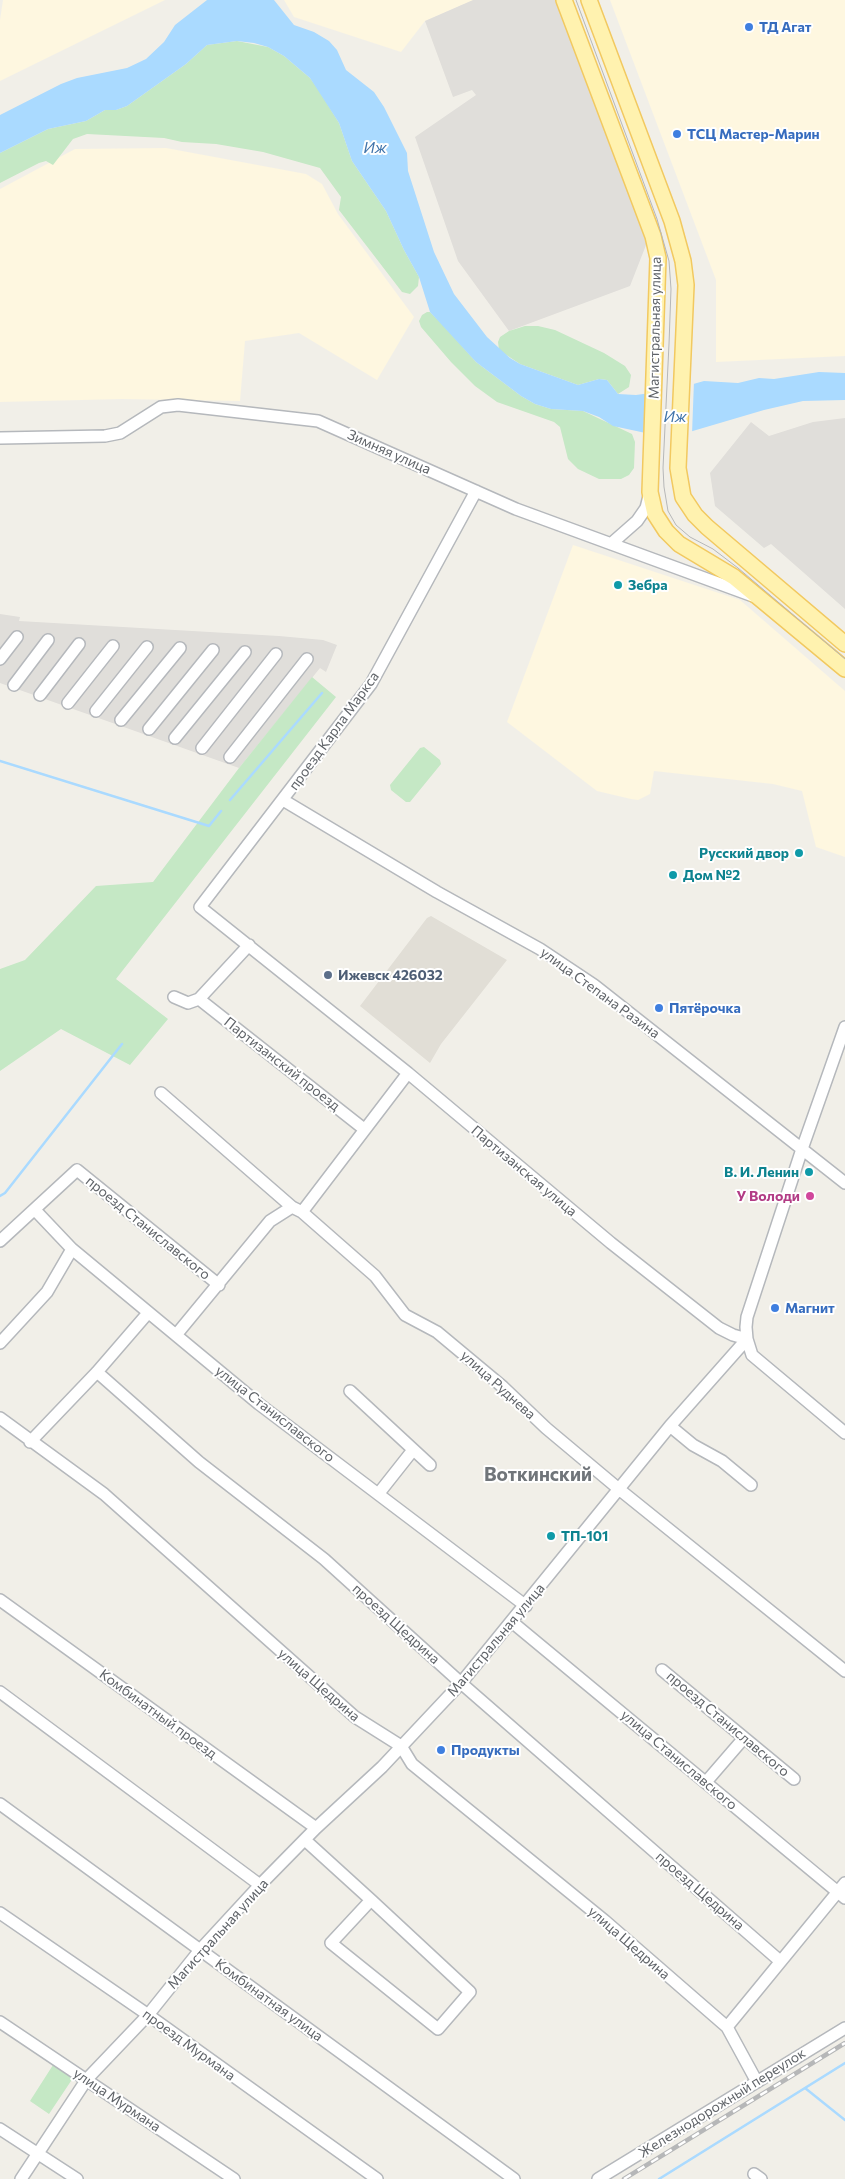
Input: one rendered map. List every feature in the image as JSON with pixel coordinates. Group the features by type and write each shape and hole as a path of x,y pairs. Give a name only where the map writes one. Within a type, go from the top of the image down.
{"main road":[{"name":"Магистральная улица","path":"564,0 653,236 658,258 650,492 655,514 672,538 694,554 734,576 765,600 845,669"},
{"name":"Магистральная улица","path":"589,0 672,222 681,253 686,285 678,468 683,497 695,515 845,644"}],"street":[{"name":"Зимняя улица","path":"0,438 105,436 120,433 161,407 178,405 318,422 516,509 765,600"},
{"name":"проезд Карла Маркса","path":"200,907 372,684 476,490"},
{"path":"612,543 637,521 646,508 650,492"},
{"path":"0,659 17,637"},
{"path":"14,685 48,640"},
{"path":"40,694 79,644"},
{"path":"68,703 112,646"},
{"path":"96,711 147,647"},
{"path":"121,720 180,648"},
{"path":"149,729 213,650"},
{"path":"175,738 245,652"},
{"path":"202,748 276,654"},
{"path":"230,757 308,659"},
{"name":"улица Степана Разина","path":"283,800 437,892 540,949 594,985 845,1184"},
{"name":"Партизанская улица","path":"200,907 408,1073 626,1255 719,1328 747,1339"},
{"path":"174,997 188,1003 199,999 249,945"},
{"name":"Партизанский проезд","path":"199,999 364,1129"},
{"path":"845,1027 802,1149 747,1317 747,1339 752,1355 845,1433"},
{"path":"297,1210 408,1073"},
{"name":"улица Руднева","path":"161,1093 375,1276 405,1315 438,1332 620,1490 845,1671"},
{"name":"проезд Станиславского","path":"34,1210 78,1170 219,1285"},
{"path":"0,1241 34,1210"},
{"name":"улица Станиславского","path":"34,1210 72,1249 259,1404 526,1606"},
{"name":"проезд Станиславского","path":"176,1335 270,1221 297,1210"},
{"path":"0,1343 47,1292 72,1249"},
{"path":"30,1442 97,1372 148,1313"},
{"name":"Магистральная улица","path":"21,2179 87,2079 148,2015 200,1950 260,1885 316,1828 382,1767 461,1683 526,1606 670,1426 747,1339"},
{"name":"проезд Щедрина","path":"97,1372 199,1462 324,1559 461,1683 780,1961"},
{"path":"350,1391 430,1464"},
{"name":"улица Щедрина","path":"0,1418 30,1442 104,1494 355,1718 400,1746 412,1764 606,1921 727,2026 756,2082"},
{"path":"670,1426 693,1445 722,1462 751,1485"},
{"path":"379,1493 413,1450"},
{"name":"Комбинатный проезд","path":"0,1600 316,1828"},
{"name":"улица Станиславского","path":"512,1622 706,1782 843,1891"},
{"name":"проезд Станиславского","path":"662,1670 794,1779"},
{"path":"0,1692 260,1885"},
{"path":"706,1782 744,1738"},
{"name":"Комбинатная улица","path":"0,1804 514,2179"},
{"path":"305,1840 371,1900 470,1992 438,2028 331,1943 371,1900"},
{"path":"727,2026 780,1961 843,1891"},
{"name":"проезд Мурмана","path":"0,1913 148,2015 377,2179"},
{"name":"улица Мурмана","path":"0,2022 234,2179"},
{"name":"Железнодорожный переулок","path":"598,2179 845,2028"},
{"path":"0,2129 77,2179"}],"shaded area":[{"path":"3,0 165,0 0,81 0,20"},
{"path":"284,0 474,0 425,21 401,52 294,17"},
{"path":"473,0 555,0 648,240 630,286 509,331 458,261 415,137 476,95 472,90 453,97 425,21"},
{"path":"610,0 845,0 845,356 716,362 716,280"},
{"path":"166,148 306,174 322,184 338,214 414,317 377,380 299,333 245,341 240,401 122,399 0,402 0,189 75,149"},
{"path":"845,418 845,609 771,544 764,548 715,506 710,473 751,422 769,436 813,422"},
{"path":"573,545 740,600 845,691 845,857 816,847 802,791 773,784 654,771 650,794 638,800 631,799 597,791 507,722"},
{"path":"0,614 20,617 19,621 279,636 323,640 337,645 326,672 320,668 239,768 0,683"},
{"path":"431,916 507,960 441,1044 430,1063 360,1006 427,918"}],"green space":[{"path":"237,41 268,47 284,56 310,78 318,89 339,123 352,161 386,211 419,277 418,286 410,294 402,292 339,210 341,197 320,168 263,152 164,138 87,134 73,139 53,165 46,161 39,163 0,183 0,153 48,129 86,121 105,110 116,110 127,106 186,64 207,45"},
{"path":"430,312 444,326 476,362 521,396 535,404 551,409 583,411 632,434 635,442 634,468 629,475 621,479 599,479 578,469 568,459 560,427 554,422 497,402 475,386 451,362 421,327 419,321 422,315"},
{"path":"525,326 538,326 555,330 604,353 625,366 631,375 629,387 618,394 607,380 599,379 578,385 520,364 499,350 498,342 500,337 509,331"},
{"path":"312,677 336,697 116,979 168,1019 130,1065 61,1029 0,1071 0,969 25,960 96,886 153,882 239,768"},
{"path":"424,747 440,760 441,764 410,802 406,802 391,790 390,785 420,748"},
{"path":"53,2065 73,2078 49,2114 30,2101"}],"water":[{"name":"Иж","path":"207,0 274,0 294,25 314,32 329,41 337,50 346,70 374,92 384,107 407,153 408,171 434,252 454,294 487,337 510,358 520,364 578,385 599,379 607,380 618,394 636,395 672,390 704,381 738,383 759,378 774,379 819,372 845,373 845,400 803,401 764,410 669,438 613,426 599,417 583,411 551,409 535,404 521,396 476,362 430,312 419,277 386,211 352,161 339,123 310,78 284,56 268,47 237,41 207,45 186,64 127,106 116,110 105,110 86,121 48,129 0,153 0,115 61,84 77,78 127,68 146,59 164,42 175,25"}],"pier":[{"path":"694,381 692,434 669,440 646,436 647,391 671,388"}],"waterway":[{"path":"230,800 322,693"},
{"path":"0,761 209,826 221,811"},
{"path":"0,1196 5,1193 122,1044"},
{"path":"659,2179 845,2063"},
{"path":"805,2088 845,2120"}],"tram line":[{"path":"576,0 657,219 669,261 671,289 663,468 668,511 676,525 690,537 713,549 738,568 845,659"}],"railway":[{"path":"624,2179 845,2043"}],"place":[{"name":"ТД Агат","path":"749,27"},
{"name":"ТСЦ Мастер-Марин","path":"677,134"},
{"name":"Зебра","path":"618,585"},
{"name":"Русский двор","path":"799,853"},
{"name":"Дом №2","path":"673,875"},
{"name":"Ижевск 426032","path":"328,975"},
{"name":"Пятёрочка","path":"659,1008"},
{"name":"В. И. Ленин","path":"809,1172"},
{"name":"У Володи","path":"810,1196"},
{"name":"Магнит","path":"775,1308"},
{"name":"ТП-101","path":"551,1536"},
{"name":"Продукты","path":"441,1750"}],"district":[{"name":"Воткинский","path":"538,1475"}]}
